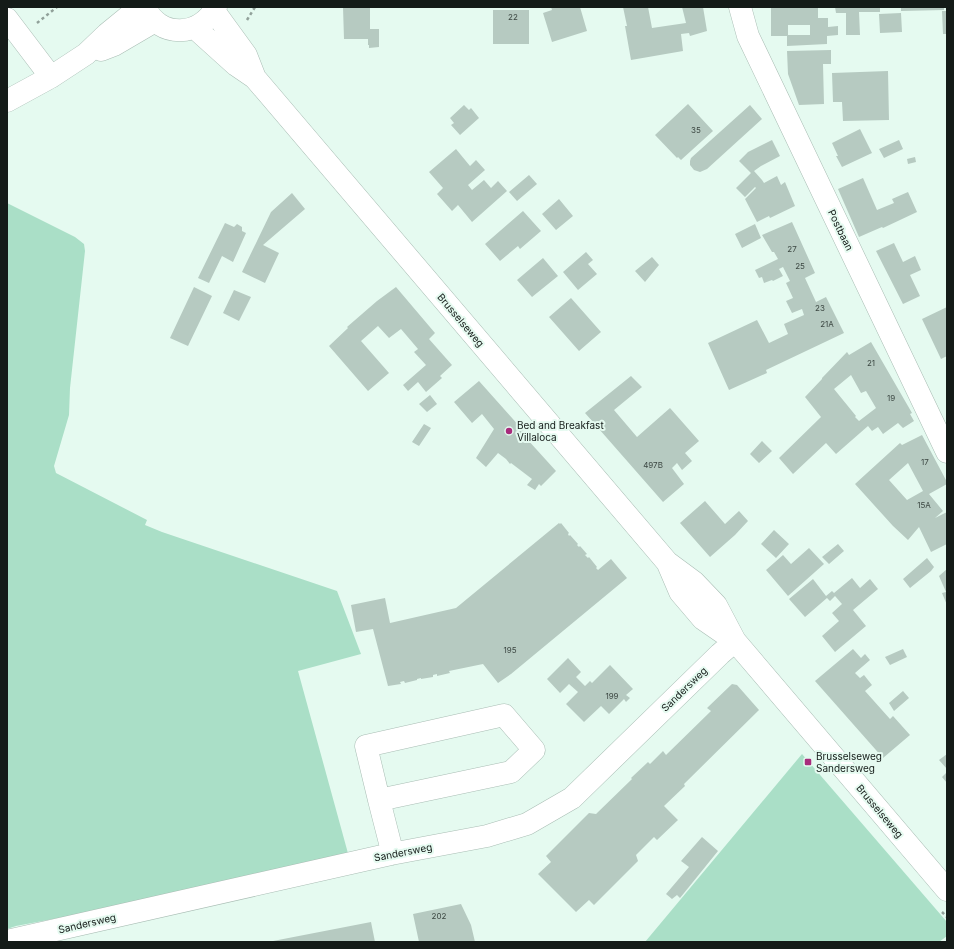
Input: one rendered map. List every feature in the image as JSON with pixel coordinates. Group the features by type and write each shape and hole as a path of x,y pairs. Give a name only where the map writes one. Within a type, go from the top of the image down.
{"street":[{"name":"Postbaan","path":"740,7 748,36 947,452"},
{"path":"7,101 51,77 86,54 114,45 147,12 161,25 175,30 184,30 195,28 204,22 215,9"},
{"name":"Brusselseweg","path":"215,9 246,55 255,78"},
{"path":"7,19 51,77"},
{"name":"Brusselseweg","path":"195,28 236,65 255,78 667,562 694,582 716,605 735,641 946,886"},
{"name":"Sandersweg","path":"20,940 391,854 488,836 527,824 572,798 735,641"},
{"path":"379,800 511,772 534,750 504,715 366,746 379,800 391,847 391,854"}],"green space":[{"path":"7,203 75,237 84,244 85,251 70,388 69,415 54,466 56,473 147,520 145,525 337,591 361,654 298,671 349,857 7,929"},
{"path":"802,754 947,922 947,936 939,942 645,942"}],"building":[{"path":"343,7 370,7 370,29 379,29 379,47 369,48 368,39 344,39"},
{"path":"551,7 580,7 587,31 552,42 543,13 552,10"},
{"path":"623,7 648,7 652,28 686,23 682,7 703,7 707,31 690,36 689,33 681,34 683,51 631,60"},
{"path":"771,7 818,7 818,18 828,18 828,27 838,26 838,35 827,36 827,44 787,46 787,36 771,36","holes":["788,25 810,25 810,35 788,35"]},
{"path":"835,7 880,7 880,12 859,12 860,35 846,35 846,13 836,13"},
{"path":"901,7 944,7 944,10 901,11"},
{"path":"493,10 529,10 529,44 493,44"},
{"path":"942,11 947,11 947,34 943,34"},
{"path":"901,13 902,32 880,33 879,14"},
{"path":"831,50 831,64 823,64 824,104 799,105 788,74 787,51"},
{"path":"888,71 889,120 843,121 842,102 833,102 832,73"},
{"path":"688,104 713,131 681,160 678,157 677,158 655,135"},
{"path":"464,105 469,110 471,108 479,118 460,135 451,125 454,123 450,118"},
{"path":"750,105 762,119 707,169 700,172 694,170 690,165 691,158"},
{"path":"860,129 872,153 842,167 836,156 838,156 832,143"},
{"path":"772,140 780,156 754,171 764,183 777,176 781,185 785,182 795,206 770,218 769,216 757,222 745,199 756,188 755,187 745,197 736,188 751,173 739,161 748,152"},
{"path":"899,140 903,149 884,158 879,149"},
{"path":"456,149 470,166 476,160 485,170 468,185 472,190 484,180 491,188 498,181 507,191 472,222 458,205 452,211 437,194 443,188 429,172"},
{"path":"915,157 916,162 908,164 907,159"},
{"path":"529,175 537,184 517,201 509,192"},
{"path":"863,178 877,210 894,203 892,199 908,192 917,212 883,228 882,227 859,237 838,189"},
{"path":"292,193 305,209 263,245 279,253 265,283 242,272 271,212"},
{"path":"559,199 573,216 556,230 542,214"},
{"path":"523,211 541,231 520,249 518,246 500,261 485,244"},
{"path":"792,222 815,273 805,278 816,302 826,297 844,333 766,370 767,373 729,390 708,343 757,320 769,343 788,334 784,324 804,315 802,309 792,313 786,301 793,298 786,283 790,281 783,267 779,269 783,276 773,281 764,283 762,277 759,278 755,270 778,259 762,235"},
{"path":"225,223 234,227 237,224 242,227 242,231 246,233 233,262 222,256 209,283 198,278"},
{"path":"755,224 761,238 742,248 735,234"},
{"path":"894,243 903,262 915,256 921,270 910,275 920,296 903,304 876,251"},
{"path":"586,252 593,260 588,264 597,274 578,290 563,272"},
{"path":"652,257 659,265 645,282 635,271"},
{"path":"543,258 558,276 532,297 517,280"},
{"path":"194,287 212,296 188,346 170,338"},
{"path":"396,287 435,333 429,339 452,365 440,376 442,378 426,392 418,382 408,391 403,385 426,365 414,352 418,349 401,329 389,338 378,326 361,341 389,373 368,391 329,346 348,328 347,327"},
{"path":"234,290 251,297 239,321 223,313"},
{"path":"571,298 601,332 579,351 549,317"},
{"path":"947,307 947,356 941,359 922,319"},
{"path":"871,342 912,413 910,414 914,421 903,428 898,423 883,434 878,427 872,431 868,426 836,454 826,443 793,474 779,458 821,417 805,397 847,352 849,355","holes":["851,375 861,393 866,391 876,408 859,421 834,389"]},
{"path":"631,376 642,387 614,410 637,437 670,408 699,441 685,453 692,461 682,470 677,463 672,468 684,484 663,502 585,413"},
{"path":"479,381 529,437 527,439 556,471 541,486 539,484 535,490 527,485 532,479 511,463 510,464 498,453 486,467 476,458 494,429 482,414 472,423 454,402"},
{"path":"430,395 437,404 427,412 419,404"},
{"path":"424,424 431,428 419,446 412,442"},
{"path":"922,435 947,482 947,484 929,494 943,511 935,518 947,512 947,544 931,552 919,527 908,540 893,526 855,484 900,443 902,445","holes":["908,463 923,491 907,500 889,480"]},
{"path":"762,441 772,451 759,463 750,454"},
{"path":"705,501 725,524 739,511 748,521 735,535 710,557 680,523"},
{"path":"559,523 561,523 569,533 569,536 570,535 578,544 577,545 579,547 580,546 587,554 585,555 588,558 589,557 598,570 611,559 627,578 511,674 498,683 483,664 449,671 450,673 437,676 437,674 433,675 433,677 421,678 405,683 404,681 400,682 401,684 388,686 373,629 356,632 351,605 385,598 390,623 456,608"},
{"path":"774,530 789,544 776,558 761,544"},
{"path":"838,544 844,551 829,564 822,557"},
{"path":"809,548 824,564 788,596 766,570 783,555 791,564"},
{"path":"927,558 934,567 910,588 903,579"},
{"path":"947,569 947,605 942,593 946,592 939,576"},
{"path":"852,578 860,588 870,579 878,589 853,610 866,626 835,652 822,636 839,621 832,613 842,604 835,596 830,601 827,598 805,617 789,599 813,579 826,596 832,591 834,593"},
{"path":"853,649 861,658 865,654 870,660 855,673 860,678 864,675 872,685 865,691 890,719 893,716 910,735 883,758 815,681"},
{"path":"903,649 907,657 890,665 885,657"},
{"path":"568,658 581,672 576,677 585,686 590,681 592,683 610,665 633,689 626,695 630,698 626,702 624,699 609,714 601,706 584,722 566,704 578,692 569,684 560,693 547,679"},
{"path":"732,684 737,685 759,710 684,784 685,786 664,806 678,820 657,840 654,837 636,855 638,861 594,905 589,900 576,912 538,874 551,862 546,856 589,813 596,814 648,762 650,764 663,751 666,755 711,711 707,708"},
{"path":"903,691 909,698 894,711 889,703"},
{"path":"947,754 947,769 939,760"},
{"path":"947,772 947,783 942,777"},
{"path":"702,837 718,851 680,898 677,895 672,899 666,894 689,867 681,861"},
{"path":"461,904 471,925 475,942 419,942 413,914"},
{"path":"371,922 375,942 273,942 273,941"}],"place":[{"name":"Bed and Breakfast Villaloca","path":"509,431"},
{"name":"Brusselseweg Sandersweg","path":"808,762"}]}
